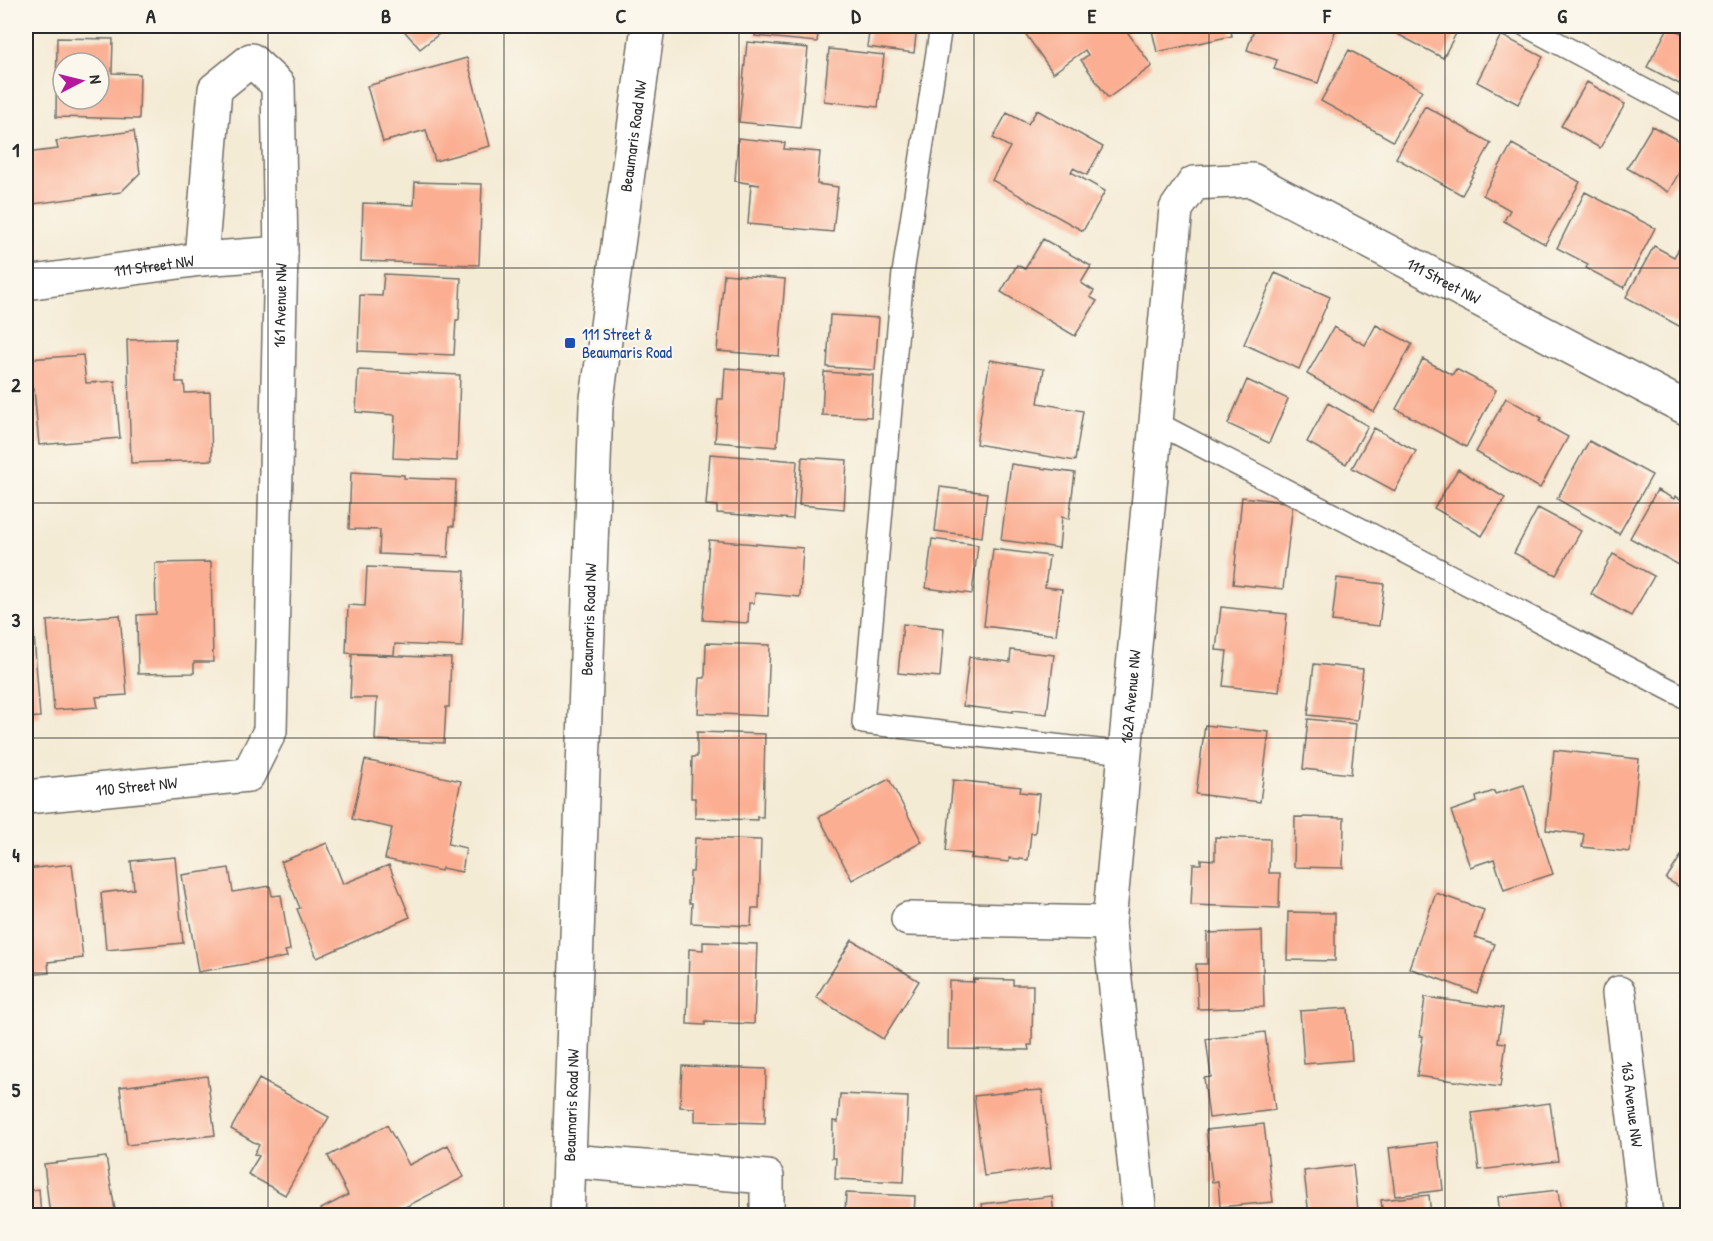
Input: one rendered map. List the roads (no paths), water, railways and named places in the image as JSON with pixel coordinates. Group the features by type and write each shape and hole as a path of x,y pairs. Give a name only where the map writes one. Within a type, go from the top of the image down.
{"street":[{"name":"Beaumaris Road NW","path":"567,1215 596,406 648,26"},
{"name":"161 Avenue NW","path":"201,259 215,89 250,60 278,85 281,253 270,731 248,775"},
{"name":"111 Street NW","path":"1194,183 1252,180 1688,409"},
{"name":"162A Avenue NW","path":"1140,1215 1109,923 1176,209 1194,183"},
{"name":"111 Street NW","path":"26,283 201,259 281,253"},
{"name":"110 Street NW","path":"26,797 248,775"},
{"path":"908,919 1109,923"},
{"name":"163 Avenue NW","path":"1619,993 1646,1215"},
{"path":"569,1161 767,1177 767,1215"}],"lane":[{"path":"941,26 903,273 863,723 1125,753"},
{"path":"1527,26 1688,113"},
{"path":"1155,422 1688,699"}],"place":[{"name":"111 Street & Beaumaris Road","path":"570,343"}]}
